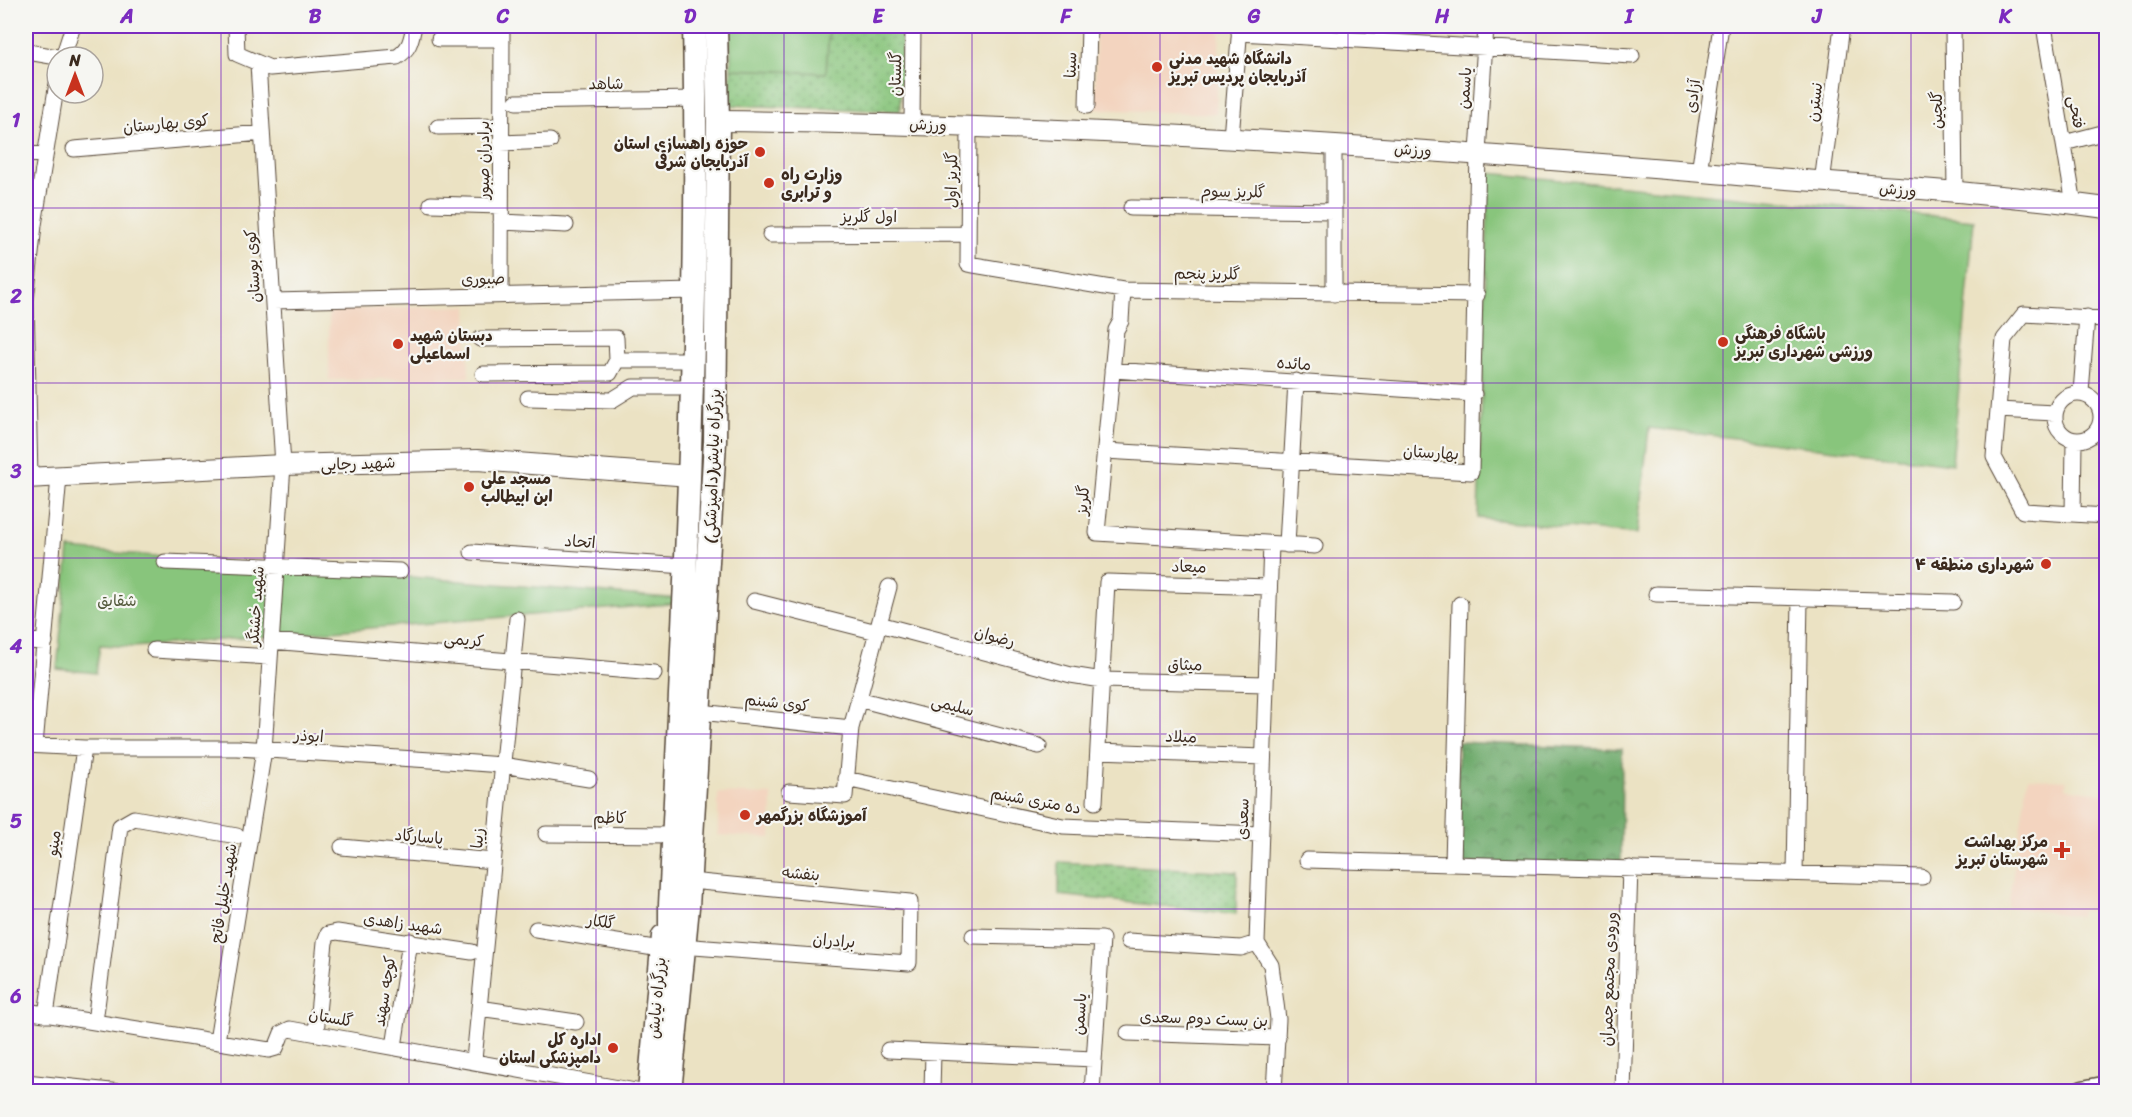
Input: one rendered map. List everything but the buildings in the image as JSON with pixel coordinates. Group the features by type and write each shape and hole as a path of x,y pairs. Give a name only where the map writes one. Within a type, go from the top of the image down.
{"highway":[{"name":"بزرگراه نیایش(دامپزشکی)","path":"679,906 673,835 690,476 694,291 694,26"},
{"name":"بزرگراه نیایش(دامپزشکی)","path":"679,906 690,881 715,441 718,121 716,26"},
{"name":"بزرگراه نیایش","path":"679,906 694,947 684,1092"},
{"name":"بزرگراه نیایش","path":"649,1092 660,949 679,906"},
{"path":"658,1092 670,952 679,906"},
{"path":"670,1092 679,906"}],"main road":[{"name":"ورزش","path":"718,121 912,123 1231,138 1478,153 2106,208"},
{"name":"شهید رجایی","path":"28,478 283,465 477,460 690,476"}],"street":[{"path":"67,45 73,26"},
{"path":"236,26 237,54 270,68 397,57 406,52 414,26"},
{"name":"گلستان","path":"912,123 913,26"},
{"name":"سینا","path":"1087,106 1089,26"},
{"name":"یاسمن","path":"1478,153 1486,26"},
{"name":"آزادی","path":"1699,172 1721,26"},
{"name":"نسترن","path":"1822,183 1842,26"},
{"name":"گلچین","path":"1953,26 1955,194"},
{"name":"فتحی","path":"2044,26 2074,204"},
{"path":"1231,138 1239,29 1632,56"},
{"path":"439,39 501,32"},
{"name":"برادران صبور","path":"501,32 501,296"},
{"path":"28,52 45,55"},
{"name":"کوی بوستان","path":"258,64 283,465"},
{"name":"شاهد","path":"516,102 695,99"},
{"path":"28,478 26,301 30,225 53,105"},
{"path":"438,127 501,126"},
{"name":"گلریز اول","path":"968,234 969,126"},
{"path":"2064,143 2106,132"},
{"name":"کوی بهارستان","path":"74,149 262,134"},
{"path":"501,143 550,141"},
{"path":"1334,144 1334,294"},
{"path":"26,154 45,153"},
{"name":"بهارستان","path":"1105,451 1472,472 1478,153"},
{"path":"431,204 501,206"},
{"name":"گلریز سوم","path":"1131,208 1334,211"},
{"path":"501,222 566,225"},
{"name":"اول گلریز","path":"770,235 968,234"},
{"name":"گلریز پنجم","path":"968,234 968,264 1124,290 1477,295"},
{"name":"گلریز","path":"1124,290 1112,370 1097,533 1315,546"},
{"name":"صبوری","path":"273,301 694,291"},
{"path":"2106,319 2024,314 2004,339 1994,457 2023,511 2106,516"},
{"path":"2081,392 2087,317"},
{"path":"480,339 616,338 617,360 610,373 483,374"},
{"path":"617,360 693,360"},
{"name":"مائده","path":"1112,370 1474,394"},
{"path":"1287,545 1296,381"},
{"path":"528,398 612,400 633,387 692,387"},
{"path":"2081,392 2093,398 2103,410 2102,430 2088,440 2074,441 2058,432 2055,413 2065,397 2081,392"},
{"path":"1998,410 2055,413"},
{"path":"2073,514 2074,441"},
{"name":"شهید خشتگر","path":"264,750 283,465"},
{"path":"30,745 45,642 59,477"},
{"name":"سعدی","path":"1257,943 1259,834 1271,544"},
{"name":"اتحاد","path":"472,552 686,566"},
{"path":"165,562 400,571"},
{"name":"میعاد","path":"1102,680 1107,582 1269,587"},
{"path":"789,792 845,796 851,728 889,587"},
{"path":"1656,594 1953,602"},
{"path":"1795,873 1800,599"},
{"name":"رضوان","path":"754,601 878,628 1071,675 1102,680"},
{"path":"1453,863 1460,604"},
{"name":"زیبا","path":"474,1060 517,619"},
{"path":"26,640 45,642"},
{"name":"کریمی","path":"154,650 270,649 513,661 654,673"},
{"path":"1095,802 1102,680"},
{"name":"میثاق","path":"1102,680 1266,684"},
{"name":"سلیمی","path":"858,699 1039,746"},
{"name":"کوی شبنم","path":"700,712 851,728"},
{"name":"ابوذر","path":"30,745 84,748 264,750 502,765 589,779"},
{"name":"مینو","path":"46,1015 84,748"},
{"name":"شهید خلیل فاتح","path":"218,1041 264,750"},
{"name":"میلاد","path":"1098,751 1263,757"},
{"name":"ده متری شبنم","path":"846,779 1063,826 1259,834"},
{"path":"95,1022 120,826 134,818 237,836"},
{"name":"کاظم","path":"546,834 673,835"},
{"name":"پاسارگاد","path":"342,847 493,861"},
{"path":"1307,860 1922,877"},
{"name":"ورودی مجتمع چمران","path":"1623,1092 1630,868"},
{"name":"بنفشه","path":"690,881 910,902"},
{"name":"برادران","path":"694,947 909,963 910,902"},
{"name":"گلکار","path":"536,928 660,949"},
{"name":"شهید زاهدی","path":"316,1032 325,942 328,934 337,932 410,941 472,952"},
{"name":"یاسمن","path":"973,936 1102,939 1092,1092"},
{"name":"کوچه سهند","path":"394,1047 410,941"},
{"path":"1128,941 1241,948 1257,943 1271,965 1278,1020 1274,1092"},
{"path":"479,1008 576,1022"},
{"name":"گلستان","path":"26,1011 273,1050 285,1030 316,1032 641,1092"},
{"name":"بن بست دوم سعدی","path":"1128,1033 1278,1038"},
{"path":"888,1050 1094,1059"},
{"path":"932,1092 933,1052"},
{"path":"26,1082 120,1092"}],"shaded area":[{"name":"دانشگاه شهید مدنی آذربایجان پردیس تبریز","path":"1096,26 1220,26 1216,114 1095,109"},
{"name":"دبستان شهید اسماعیلی","path":"467,306 469,377 329,380 329,310"},
{"name":"مرکز بهداشت شهرستان تبریز","path":"2028,778 2066,780 2066,788 2106,794 2106,912 2081,910 2080,916 2008,907"},
{"name":"آموزشگاه بزرگمهر","path":"718,793 772,795 771,838 718,835"}],"green space":[{"path":"730,26 829,26 826,73 731,69"},
{"path":"829,26 902,26 900,111 731,105 731,69 826,73"},
{"name":"باشگاه فرهنگی ورزشی شهرداری تبریز","path":"1489,173 1974,220 1952,464 1649,428 1637,534 1478,518"},
{"name":"شقایق","path":"69,549 706,601 133,647 100,645 96,673 57,669"},
{"path":"1458,742 1622,749 1621,867 1457,863"},
{"path":"1059,862 1237,872 1236,914 1059,895"}],"place":[{"name":"دانشگاه شهید مدنی آذربایجان پردیس تبریز","path":"1157,67"},
{"name":"حوزه راهسازی استان آذربایجان شرقی","path":"760,152"},
{"name":"وزارت راه و ترابری","path":"769,183"},
{"name":"باشگاه فرهنگی ورزشی شهرداری تبریز","path":"1723,342"},
{"name":"دبستان شهید اسماعیلی","path":"398,344"},
{"name":"مسجد علی ابن ابیطالب","path":"469,487"},
{"name":"شهرداری منطقه ۴","path":"2046,564"},
{"name":"آموزشگاه بزرگمهر","path":"745,815"},
{"name":"مرکز بهداشت شهرستان تبریز","path":"2062,850"},
{"name":"اداره کل دامپزشکی استان","path":"613,1048"}]}
